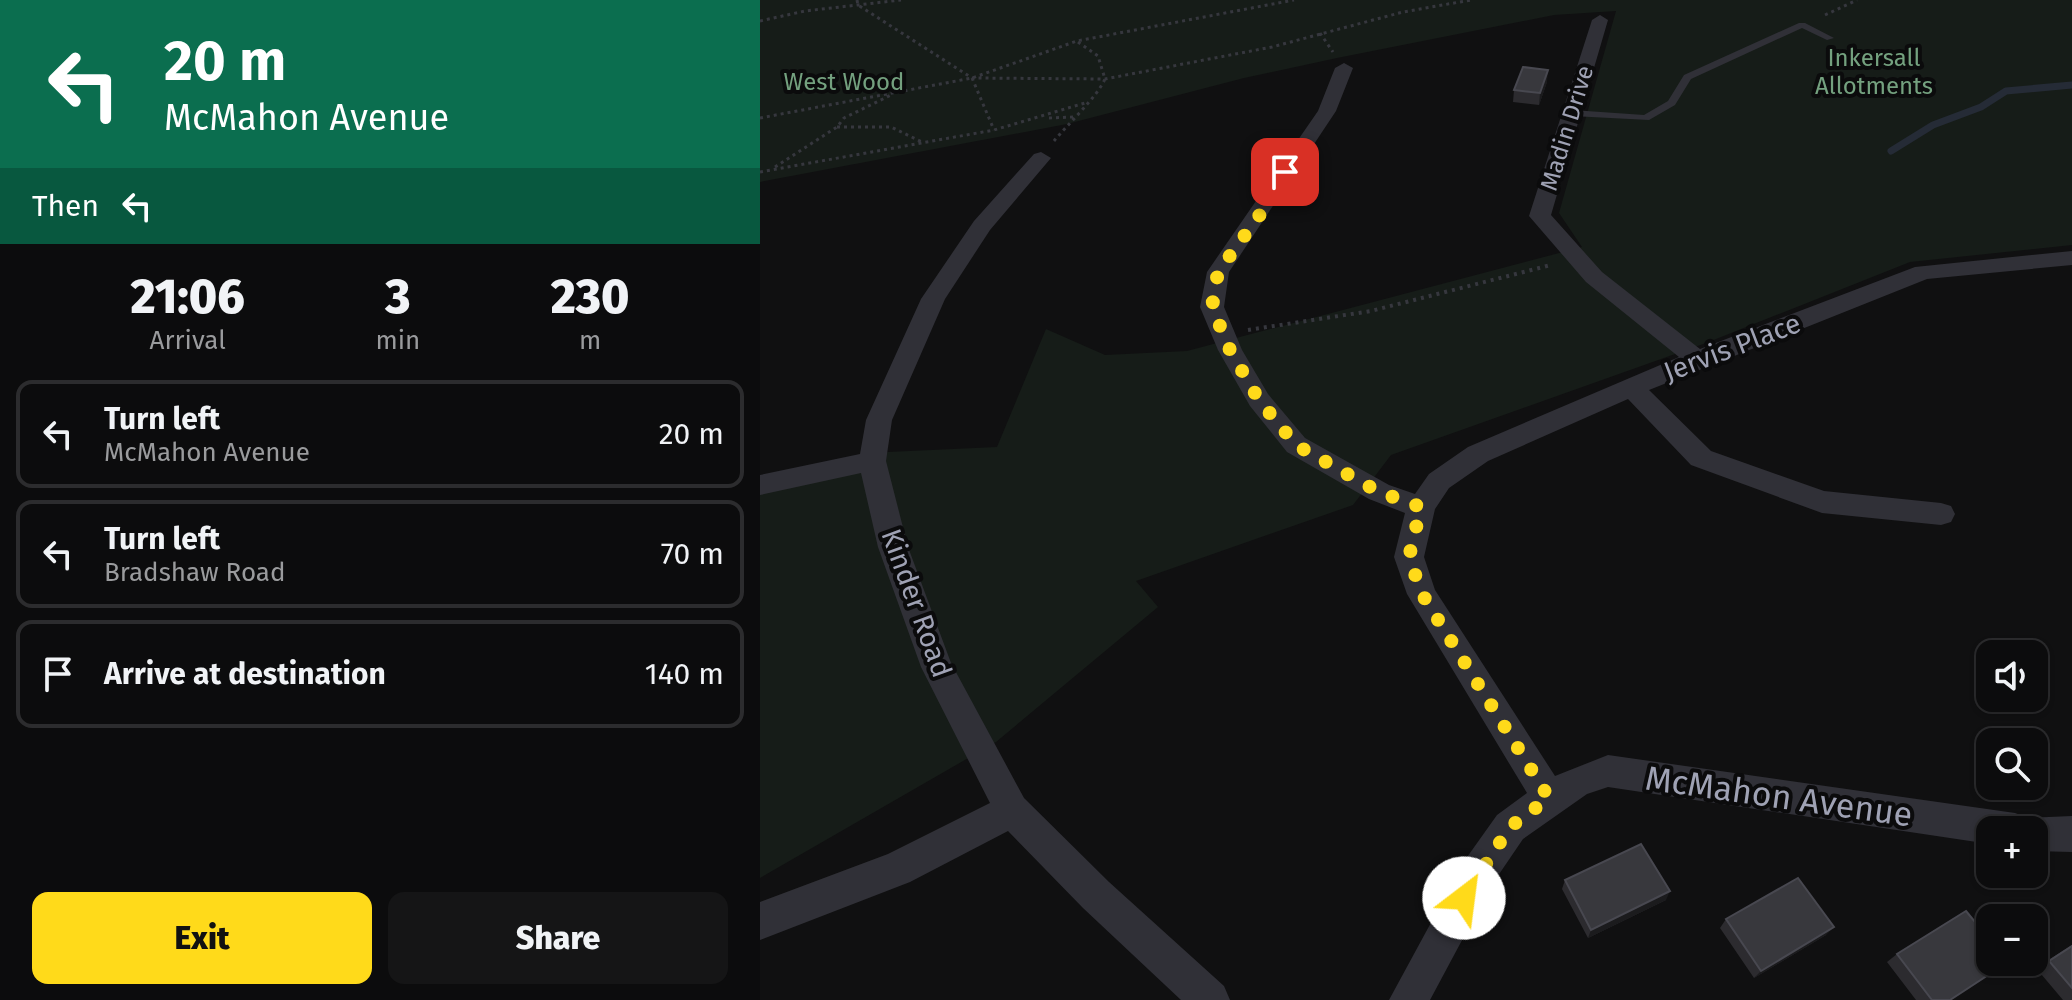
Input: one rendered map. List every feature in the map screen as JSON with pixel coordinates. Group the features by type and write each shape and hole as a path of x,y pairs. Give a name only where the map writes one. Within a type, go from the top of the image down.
{"street":[{"name":"Madin Drive","path":"1600,20 1540,216 1594,277 1697,359"},
{"path":"1344,68 1327,111 1218,272 1212,307 1259,400 1296,445 1379,492 1421,507 1409,557 1422,594 1549,798"},
{"name":"Kinder Road","path":"1041,158 982,226 933,299 879,420 872,461 893,547 937,667 1012,810 1096,895 1210,1000"},
{"name":"Jervis Place","path":"1421,507 1439,481 1478,454 1697,359 1923,272 2072,258"},
{"path":"1631,387 1701,458 1822,502 1941,514"},
{"path":"760,485 872,461"},
{"name":"McMahon Avenue","path":"1409,1000 1478,873 1510,827 1577,781 1608,771 1976,824"},
{"path":"760,921 897,869 1012,810"},
{"path":"2048,833 2072,834"}],"lane":[{"path":"1572,113 1646,118 1672,103 1687,77 1802,25 1830,38"}],"path":[{"path":"760,21 858,2 901,0"},
{"path":"760,118 972,78 1077,41 1294,0"},
{"path":"858,2 972,78 1105,79 1272,47 1403,12 1471,0"},
{"path":"1802,25 1857,0"},
{"path":"1041,158 1085,103 1099,92 1105,79 1098,56 1077,41"},
{"path":"972,78 994,130"},
{"path":"771,170 837,127 844,118 899,91"},
{"path":"760,172 994,130 1044,118 1085,103"},
{"path":"1044,118 1073,117"},
{"path":"837,127 877,124 902,127 923,143"},
{"path":"1223,334 1371,311 1578,258"}],"green space":[{"path":"760,0 2072,0 2072,245 1910,262 1706,343 1391,455 1353,505 1136,581 1158,607 996,742 760,878 760,489 888,452 997,447 1046,329 1105,355 1187,351 1582,247 1559,213 1616,11 1554,15 1337,58 1244,78 1067,124 760,182"}],"building":[{"path":"1523,67 1548,70 1540,93 1514,90"},
{"path":"1641,844 1670,891 1591,930 1565,880"},
{"path":"1798,878 1834,927 1761,971 1726,919"},
{"path":"1966,911 1976,923 1976,976 1987,976 1950,1000 1932,1000 1897,954"},
{"path":"2072,946 2072,988 2049,961"}],"waterway":[{"path":"1891,151 1933,125 1981,107 2006,91 2072,85"}],"route":[{"path":"1285,172 1259,216 1218,272 1212,307 1230,350 1259,400 1296,445 1379,492 1421,507 1409,557 1422,594 1549,798 1510,827 1464,898"}],"park label":[{"name":"Inkersall Allotments","path":"1874,72"},
{"name":"West Wood","path":"844,82"}]}
